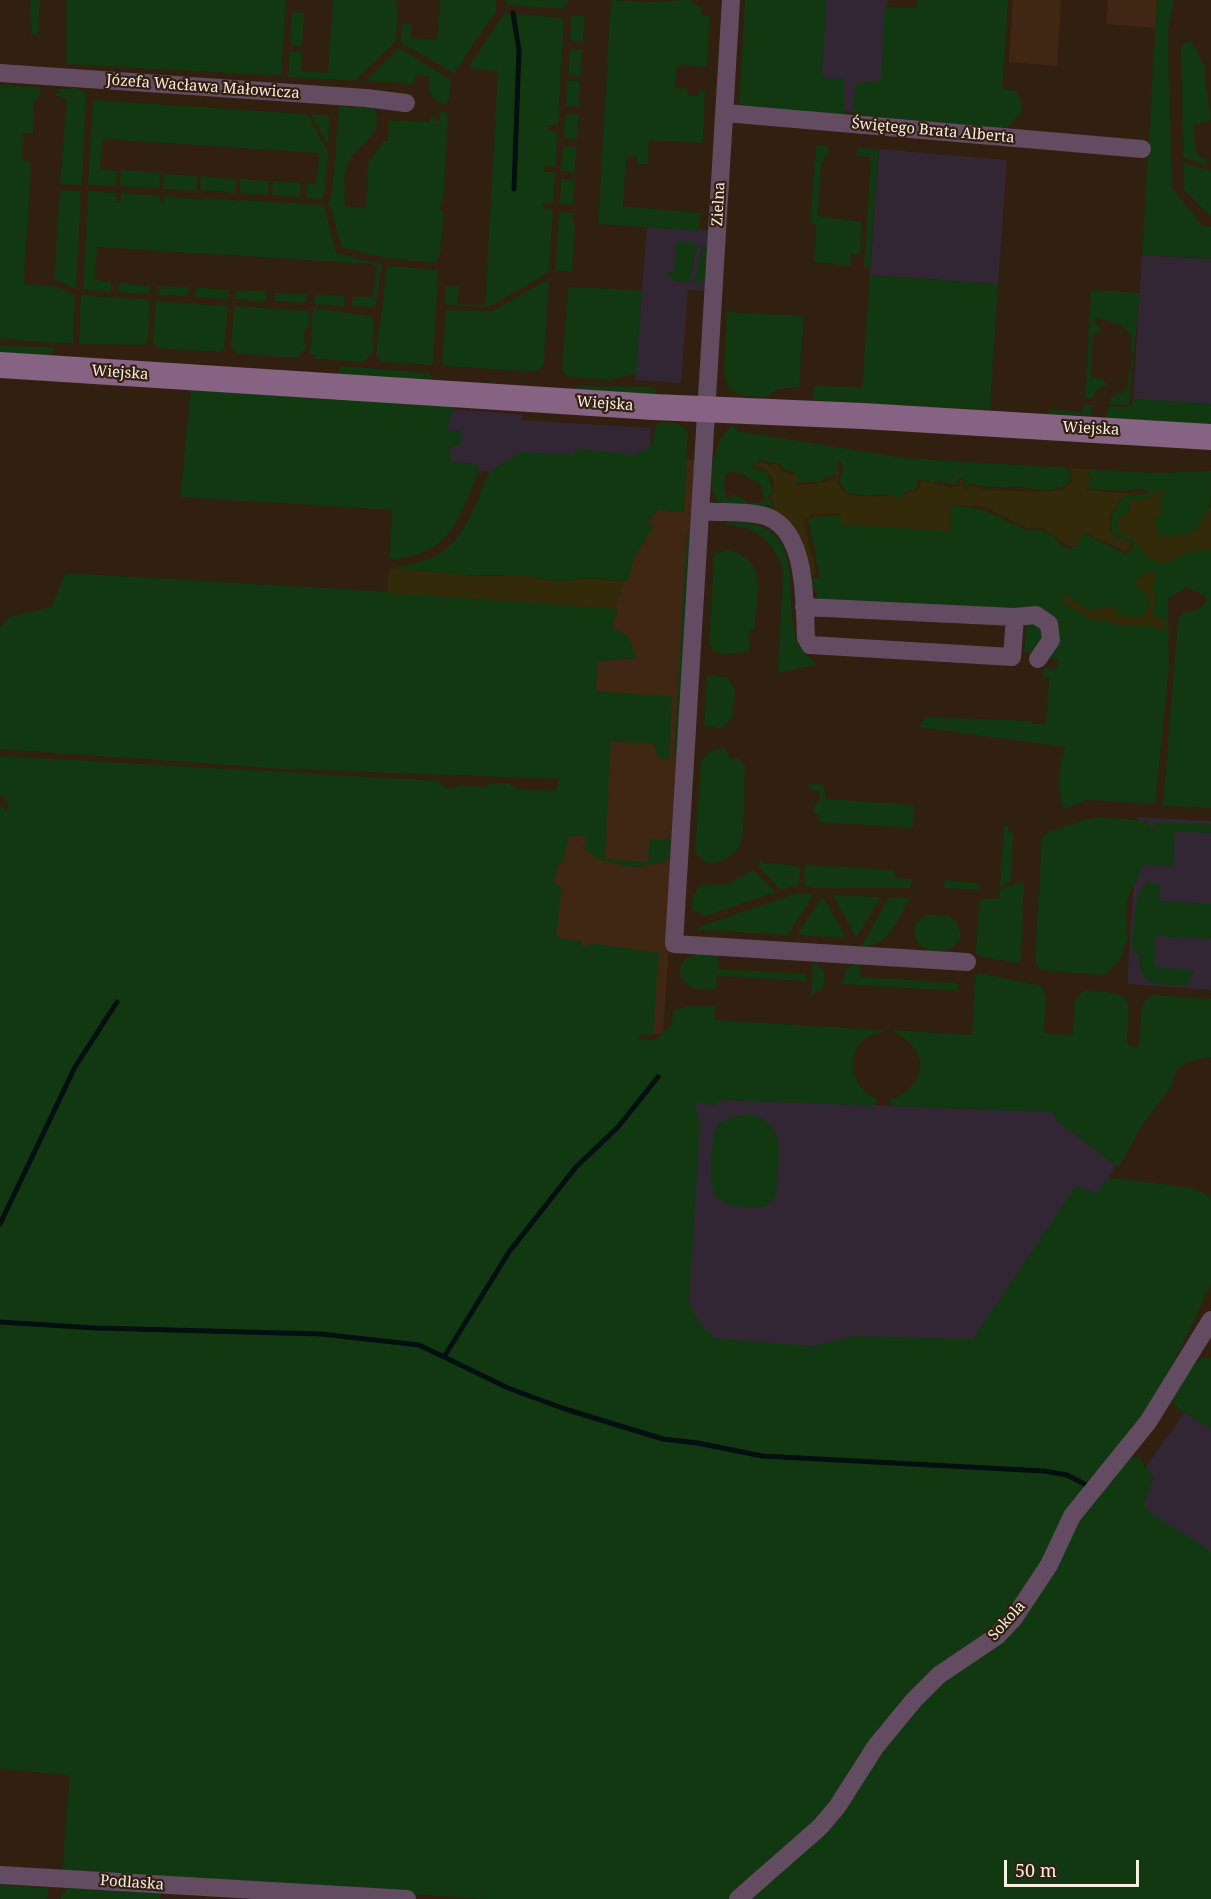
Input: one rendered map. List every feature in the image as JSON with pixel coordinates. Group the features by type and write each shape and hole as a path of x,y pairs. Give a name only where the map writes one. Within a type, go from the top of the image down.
{"street":[{"name":"Zielna","path":"731,0 674,944 967,962"},
{"name":"Józefa Wacława Małowicza","path":"0,73 57,70 406,103"},
{"name":"Świętego Brata Alberta","path":"725,113 1142,149"},
{"name":"Wiejska","path":"0,365 707,409 1211,437"},
{"path":"700,511 762,515 775,521 787,532 799,558 806,638 810,645 1057,660"},
{"path":"804,608 1015,617 1036,615 1049,624 1051,640 1038,659"},
{"path":"1012,657 1015,617"},
{"name":"Sokola","path":"738,1899 820,1827 837,1807 876,1746 914,1700 939,1675 997,1636 1014,1618 1049,1565 1072,1516 1148,1422 1211,1320"},
{"name":"Podlaska","path":"0,1875 407,1899"}],"shaded area":[{"path":"825,0 888,0 881,114 817,109"},
{"path":"1013,0 1061,0 1057,66 1009,62"},
{"path":"1108,0 1157,0 1156,28 1106,24"},
{"path":"879,149 1007,160 998,284 870,275"},
{"path":"647,225 710,230 705,291 688,290 681,383 635,380"},
{"path":"1142,255 1211,259 1211,404 1133,399"},
{"path":"446,409 522,414 522,420 651,428 649,465 549,476 442,469"},
{"path":"657,458 702,460 663,1034 492,1025 489,998 655,484"},
{"path":"1138,817 1211,821 1211,990 1127,984"},
{"path":"658,1097 1052,1112 1057,1121 1116,1163 1106,1186 982,1373 642,1354"},
{"path":"1189,1406 1211,1422 1211,1588 1110,1517"}],"green space":[{"path":"30,0 40,0 38,36 31,34"},
{"path":"67,0 286,0 281,76 67,64"},
{"path":"333,0 395,0 398,4 396,41 354,81 288,77 290,51 302,52 301,71 328,73"},
{"path":"440,0 496,0 496,11 454,73 401,43 402,24 412,24 411,38 437,40"},
{"path":"505,0 568,0 565,9 507,5"},
{"path":"611,0 654,2 690,0 701,8 701,15 710,16 707,67 677,65 675,87 687,89 687,95 698,96 699,90 705,91 703,143 649,140 648,164 636,164 637,157 627,156 623,206 700,213 699,231 598,224"},
{"path":"745,0 827,0 822,77 844,79 844,113 839,116 739,109"},
{"path":"917,0 1008,0 1002,89 1017,91 1021,99 1022,112 1006,129 852,114 856,83 881,81 885,7 917,8"},
{"path":"1157,0 1174,0 1168,30 1172,187 1202,226 1211,227 1211,259 1142,255"},
{"path":"292,12 304,13 302,46 290,45"},
{"path":"505,13 564,18 558,126 548,125 547,130 558,132 555,167 544,166 544,172 555,172 553,204 542,203 542,208 553,210 549,272 489,307 448,305 445,303 446,286 459,286 458,304 485,305 498,71 472,69 469,66"},
{"path":"571,16 584,16 583,42 570,41"},
{"path":"1191,41 1206,68 1204,72 1211,120 1195,124 1193,127 1197,155 1208,159 1206,165 1183,157 1181,45"},
{"path":"399,48 451,80 449,101 444,104 438,103 429,91 429,76 415,75 414,84 366,81"},
{"path":"570,49 582,50 581,77 568,76"},
{"path":"567,80 580,81 579,107 566,106"},
{"path":"0,85 39,87 40,96 34,101 33,134 23,133 22,160 31,163 24,284 53,286 75,295 73,344 0,339"},
{"path":"59,89 82,90 86,95 82,185 60,184 67,98 55,96"},
{"path":"93,100 307,114 328,152 322,199 306,198 307,184 316,184 319,153 103,139 100,169 117,171 116,186 88,185"},
{"path":"339,106 374,108 377,118 374,132 352,157 345,174 345,206 366,208 368,163 384,141 388,141 389,120 428,122 436,111 433,121 439,121 441,110 448,115 443,200 440,209 444,213 440,256 434,263 386,258 341,247 331,207 328,206 332,193"},
{"path":"311,114 330,116 328,145"},
{"path":"565,114 579,114 577,139 564,138"},
{"path":"816,145 828,146 828,154 821,164 818,216 862,222 860,254 851,254 850,266 814,262 816,225 810,221"},
{"path":"563,146 576,147 575,173 561,171"},
{"path":"857,148 879,149 870,267 864,267 871,157 856,156"},
{"path":"1183,162 1211,171 1211,217 1184,189"},
{"path":"121,170 160,173 159,188 120,186"},
{"path":"164,174 198,176 197,191 163,189"},
{"path":"201,176 236,179 236,193 201,190"},
{"path":"240,179 269,181 268,195 240,193"},
{"path":"561,179 575,180 573,205 560,204"},
{"path":"273,181 301,183 300,197 272,195"},
{"path":"60,190 81,191 76,289 54,279"},
{"path":"88,191 116,193 116,203 120,203 121,193 160,196 161,204 164,204 164,196 235,200 235,202 241,200 324,205 336,253 382,264 376,305 373,308 352,306 353,297 373,297 377,266 373,264 97,247 94,279 111,283 111,292 83,290"},
{"path":"559,212 573,213 572,222 575,223 572,272 555,271"},
{"path":"677,241 698,243 689,283 676,281 667,276 674,271"},
{"path":"703,243 707,249 705,278 694,284"},
{"path":"390,266 438,270 433,365 382,362 376,355 387,268"},
{"path":"870,275 998,284 990,410 813,400 814,385 862,388"},
{"path":"549,279 544,363 536,372 446,366 442,362 446,310 493,311"},
{"path":"119,283 150,286 149,294 118,292"},
{"path":"158,286 189,287 188,296 157,295"},
{"path":"197,287 229,290 228,299 195,297"},
{"path":"568,287 642,290 636,374 608,380 568,377 562,370"},
{"path":"236,290 267,292 266,302 235,299"},
{"path":"1091,290 1140,293 1129,405 1109,404 1112,396 1126,391 1132,359 1131,335 1120,325 1097,317 1094,321 1103,331 1093,335 1091,378 1104,379 1104,383 1111,383 1098,389 1091,399 1085,398"},
{"path":"275,293 307,294 306,303 274,301"},
{"path":"315,294 345,296 344,307 314,304"},
{"path":"81,295 150,300 148,342 144,345 79,344"},
{"path":"156,301 228,306 224,349 219,352 159,348 153,342"},
{"path":"234,306 309,311 310,325 305,328 304,343 307,349 300,353 300,358 238,354 231,346"},
{"path":"313,308 369,316 374,321 373,351 363,362 316,359 310,352"},
{"path":"727,312 804,316 799,387 777,389 767,397 743,396 728,388 724,373"},
{"path":"0,345 55,348 48,358 0,356"},
{"path":"340,366 429,373 433,378 416,381 339,374"},
{"path":"576,386 653,387 656,389 657,397 576,392"},
{"path":"191,388 450,405 453,408 447,430 461,431 461,446 451,446 451,462 476,464 479,469 458,519 439,543 409,557 389,559 392,510 180,497"},
{"path":"1133,399 1211,404 1211,425 1106,419 1108,406 1131,407"},
{"path":"1084,404 1092,405 1091,416 1049,414 1049,409 1083,412"},
{"path":"667,422 679,424 688,432 684,512 668,512 659,509 649,521 648,523 654,526 634,558 630,576 626,582 592,578 557,582 529,576 459,575 392,568 422,562 444,551 453,543 468,521 491,471 520,452 573,455 574,449 635,456 637,451 645,451 653,443 656,424"},
{"path":"732,426 737,426 736,431 904,458 1068,468 1071,479 1062,487 1045,490 986,487 971,483 970,487 965,487 966,480 958,478 956,485 941,481 924,482 921,479 918,480 915,490 908,490 900,499 886,495 859,495 846,492 840,483 843,465 838,460 836,475 826,477 821,482 797,482 794,472 783,469 781,463 770,463 760,459 752,469 767,472 773,492 767,496 773,505 771,509 720,504 715,496 711,475 715,452 725,432","holes":["733,472 760,484 765,502 748,503 734,494 728,501 724,488 725,475"]},
{"path":"1088,469 1156,473 1211,471 1207,517 1196,531 1176,549 1211,546 1211,808 1163,806 1178,621 1183,612 1202,607 1206,596 1187,587 1168,598 1169,668 1155,804 1087,800 1063,809 1059,778 1060,763 1065,747 919,727 927,715 928,717 1031,721 1032,724 1046,724 1049,678 1043,677 1044,668 1057,669 1058,659 1049,658 1055,643 1023,608 818,601 811,579 820,577 808,518 960,506 984,510 1026,530 1040,530 1053,535 1060,545 1069,549 1077,546 1079,538 1085,534 1126,554 1134,543 1111,534 1112,515 1123,497 1149,493 1141,489 1116,491 1087,488 1091,478"},
{"path":"727,522 754,524 772,532 782,544 788,560 797,641 816,665 778,673 783,572 775,552 763,538 746,528 725,524"},
{"path":"687,532 690,535 677,753 674,753"},
{"path":"725,550 749,560 755,569 757,580 754,630 749,630 750,650 734,654 717,651 709,644 714,555"},
{"path":"66,573 443,595 618,609 612,628 627,635 637,658 598,662 596,691 672,697 669,759 663,760 657,755 654,744 611,741 605,859 648,862 650,839 664,840 664,837 671,840 670,859 655,865 646,864 645,868 618,864 602,860 588,852 582,846 587,847 584,835 568,837 563,863 558,864 554,882 562,888 556,937 581,941 583,947 591,943 659,953 653,1036 637,1035 638,1039 656,1040 673,1023 674,1011 685,1006 715,1006 715,1020 882,1030 861,1044 855,1053 853,1063 854,1074 859,1084 867,1093 878,1099 873,1106 719,1100 713,1106 701,1102 695,1104 700,1124 689,1302 699,1323 714,1338 812,1346 854,1336 973,1339 1076,1186 1097,1193 1105,1181 1113,1178 1193,1188 1211,1197 1211,1285 1154,1404 1136,1431 1074,1506 1048,1559 1018,1610 987,1638 940,1670 955,1673 1010,1629 1050,1569 1074,1517 1124,1459 1138,1457 1154,1477 1144,1505 1159,1519 1211,1553 1211,1899 744,1899 804,1846 800,1840 774,1859 732,1899 487,1899 62,1873 70,1775 0,1769 0,804 6,811 8,804 0,793 0,756 441,781 440,785 450,789 461,785 487,787 490,783 510,784 516,789 556,791 560,779 285,769 0,749 0,628 9,617 51,607"},
{"path":"1027,621 1039,621 1045,634 1036,652 1024,653"},
{"path":"713,675 728,678 735,691 732,718 721,729 704,725 707,677"},
{"path":"724,747 731,759 736,757 745,766 743,836 736,851 722,861 714,863 700,858 695,851 701,761 711,751"},
{"path":"810,784 825,785 825,799 914,805 913,828 818,822 820,815 814,814 815,803 819,803 820,791 809,790"},
{"path":"1096,817 1148,821 1149,827 1153,829 1154,822 1211,824 1211,833 1175,832 1173,866 1142,865 1127,900 1127,941 1119,961 1105,975 1048,971 1038,968 1035,960 1042,838 1049,831"},
{"path":"1004,825 1008,825 1008,832 1013,833 1011,881 1000,887"},
{"path":"762,857 762,862 800,868 799,884 781,890 758,866"},
{"path":"805,865 895,870 895,878 912,879 911,888 814,888 804,885"},
{"path":"753,870 776,892 705,916 692,909 693,896 701,885 728,884"},
{"path":"945,880 979,883 979,890 945,888"},
{"path":"1024,882 1021,959 1016,963 979,956 976,951 979,901 999,899 1000,889"},
{"path":"1146,882 1160,885 1160,901 1211,904 1211,939 1156,936 1155,967 1194,970 1187,986 1152,983 1142,974 1139,954 1134,952 1131,945 1137,898"},
{"path":"798,893 814,894 788,935 696,928"},
{"path":"833,895 881,897 856,938"},
{"path":"823,896 846,938 797,935"},
{"path":"889,897 910,898 886,937 879,942 861,947"},
{"path":"927,915 948,916 956,921 961,935 957,944 942,951 934,951 921,946 914,933 915,924"},
{"path":"700,954 718,956 718,969 807,974 806,981 717,976 716,990 693,988 682,980 680,969 686,959"},
{"path":"813,962 824,973 825,981 823,989 811,995"},
{"path":"860,964 860,977 958,983 957,991 842,984 846,969"},
{"path":"979,973 1042,986 1046,997 1044,1033 1073,1035 1075,1001 1084,990 1121,996 1129,1006 1127,1044 1139,1048 1142,1007 1150,995 1211,999 1211,1057 1187,1062 1175,1072 1172,1085 1143,1124 1119,1168 1057,1121 1052,1112 893,1106 889,1100 906,1092 912,1085 917,1078 920,1061 911,1044 893,1030 972,1035 975,976"},
{"path":"749,1114 763,1119 772,1126 777,1135 779,1158 776,1196 765,1206 747,1208 725,1203 716,1197 711,1173 712,1150 718,1125 728,1119"},
{"path":"1202,1358 1211,1358 1211,1429 1178,1409 1171,1398 1192,1367"},
{"path":"66,1884 161,1890 160,1899 61,1899 62,1893 66,1893"},
{"path":"0,1885 48,1888 47,1899 0,1899"}],"sand":[{"path":"762,461 770,465 778,463 781,470 796,476 797,485 826,482 835,478 840,462 838,485 846,494 891,495 900,499 909,492 919,489 921,481 949,487 960,486 959,480 963,480 964,488 967,489 973,486 987,490 1038,492 1062,490 1072,481 1071,468 1087,469 1090,478 1087,490 1122,493 1146,492 1122,497 1110,515 1110,534 1132,542 1126,551 1084,533 1077,545 1070,547 1042,528 1027,528 983,506 951,505 951,531 842,525 840,513 812,514 803,520 817,574 812,576 797,532 771,511 775,506 770,497 774,484 769,473 761,467 757,468 756,465"},
{"path":"1165,492 1160,501 1162,514 1155,516 1158,536 1172,537 1196,531 1211,506 1211,549 1183,554 1168,564 1149,560 1134,540 1118,532 1118,516 1124,517 1133,500 1148,500 1150,494"},
{"path":"389,568 475,576 529,576 557,582 592,578 623,582 615,609 387,593"},
{"path":"1153,570 1156,580 1152,584 1156,603 1152,615 1161,620 1165,617 1166,634 1164,630 1143,625 1120,626 1104,620 1095,621 1065,605 1063,595 1067,595 1088,609 1112,605 1119,616 1142,617 1151,603 1145,591 1136,588 1136,580"}],"waterway":[{"path":"513,13 519,50 514,189"},
{"path":"0,1224 75,1067 117,1002"},
{"path":"658,1077 618,1127 576,1167 509,1252 444,1357 508,1388 565,1409 663,1439 698,1443 762,1456 1044,1471 1067,1475 1088,1486"},
{"path":"0,1322 96,1328 321,1334 419,1345 444,1357"}]}
